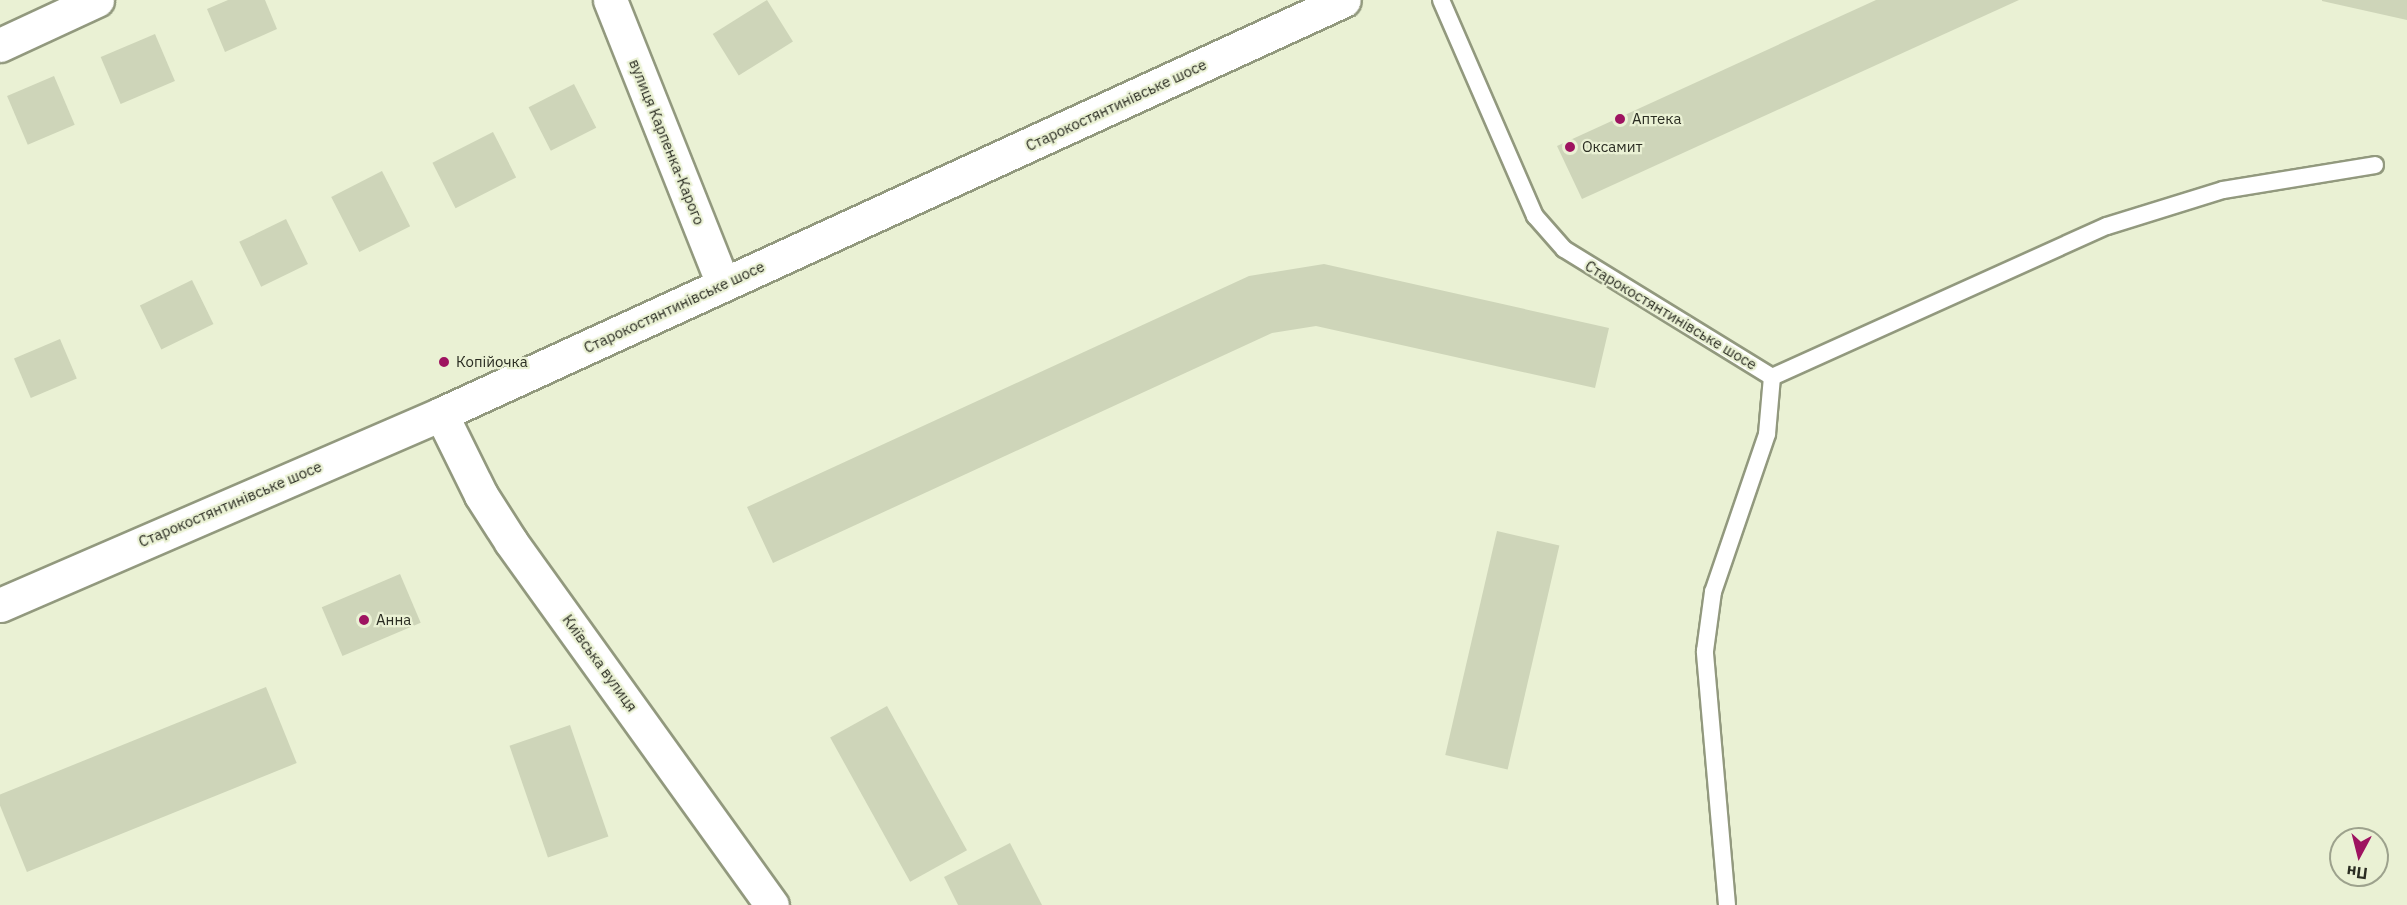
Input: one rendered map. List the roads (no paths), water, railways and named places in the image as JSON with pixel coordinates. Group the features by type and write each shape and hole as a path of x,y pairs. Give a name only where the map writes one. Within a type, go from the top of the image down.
{"main road":[{"path":"0,45 97,0"},
{"name":"вулиця Карпенка-Карого","path":"610,0 723,284"},
{"name":"Старокостянтинівське шосе","path":"0,605 441,414 1344,0"},
{"name":"Київська вулиця","path":"441,414 481,495 511,542 772,905"}],"lane":[{"name":"Старокостянтинівське шосе","path":"1441,0 1534,216 1564,249 1772,377 1767,434 1713,592 1706,651 1727,905"},
{"path":"1772,377 2107,226 2223,190 2375,165"}],"place":[{"name":"Аптека","path":"1620,119"},
{"name":"Оксамит","path":"1570,147"},
{"name":"Копійочка","path":"444,362"},
{"name":"Анна","path":"364,620"}]}
